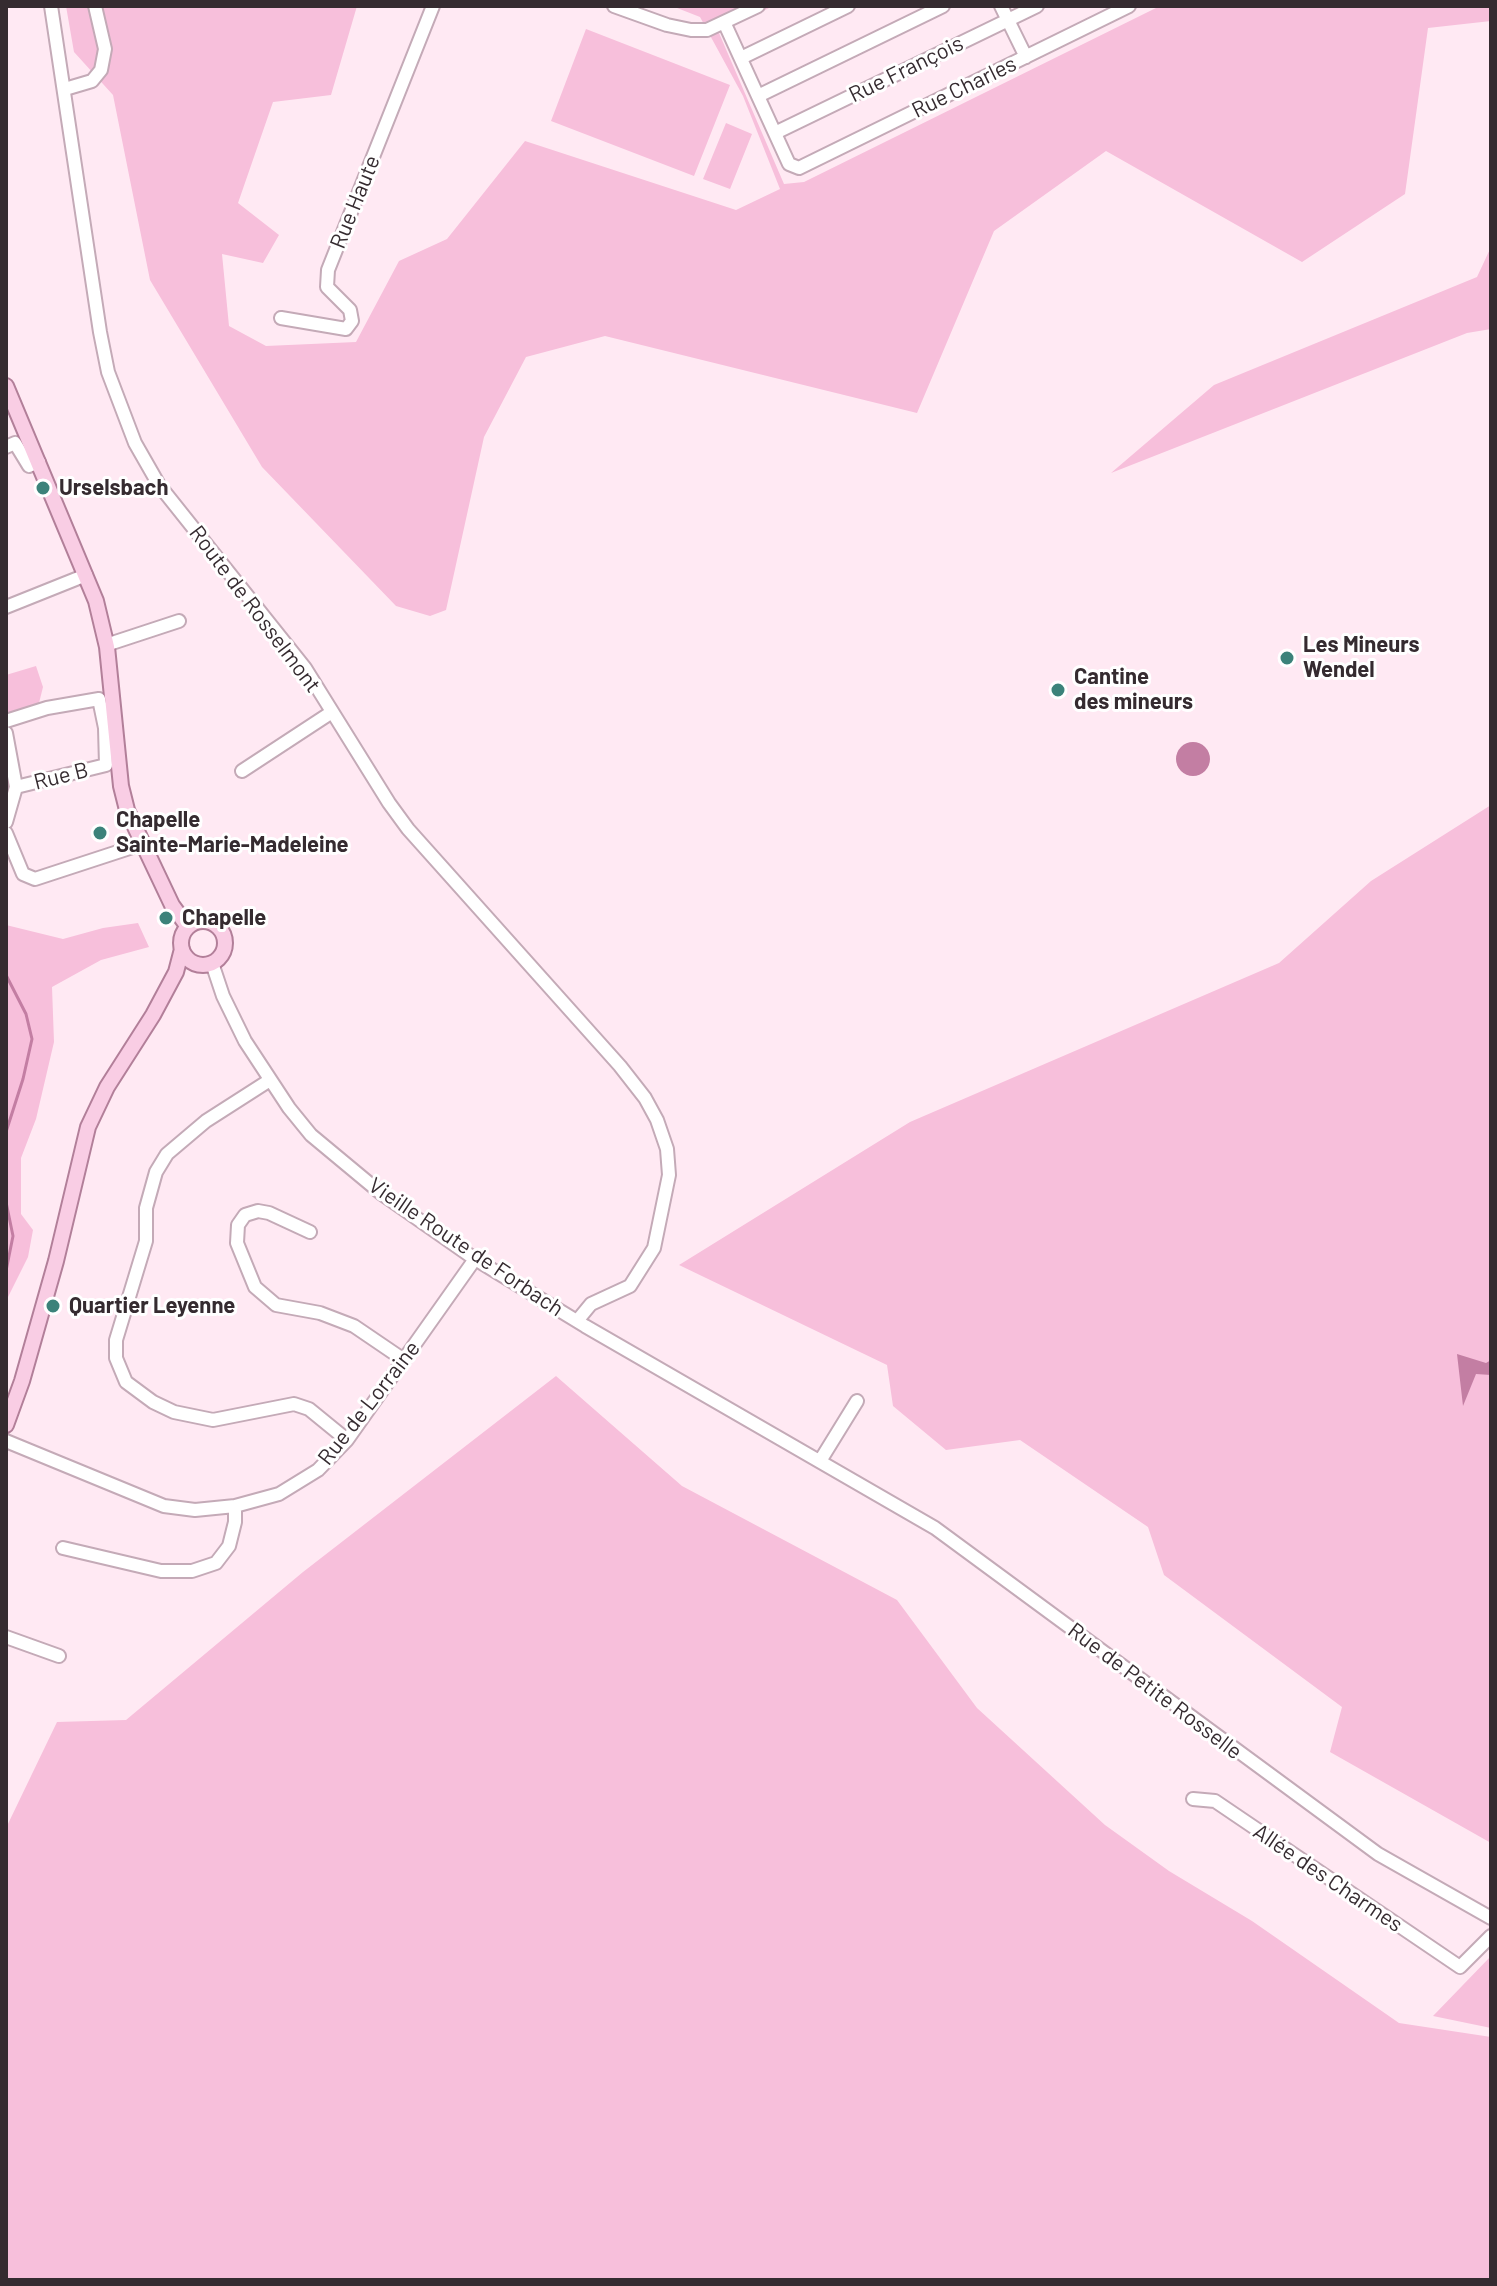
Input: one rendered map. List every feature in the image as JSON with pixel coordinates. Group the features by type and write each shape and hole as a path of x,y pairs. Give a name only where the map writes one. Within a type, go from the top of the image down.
{"main road":[{"path":"6,386 96,601 106,645 110,728 127,810 172,905 188,927"},
{"path":"6,1425 22,1381 56,1261 88,1127 107,1087 153,1015 176,972 183,933 188,927 204,921 212,923 223,935 223,951 212,963 194,963 176,972"},
{"path":"182,949 194,963"}],"street":[{"name":"Route de Rosselmont","path":"51,6 108,372 135,443 159,485 305,668 408,829 620,1066 645,1098 657,1120 667,1149 669,1175 654,1248 630,1286 591,1304 577,1321"},
{"path":"65,89 92,81 101,70 105,49 95,6"},
{"name":"Rue Haute","path":"281,318 346,329 352,321 350,310 327,287 328,270 433,6"},
{"path":"614,6 691,30 707,30 758,6"},
{"path":"741,58 848,6"},
{"path":"758,96 943,6"},
{"path":"1001,6 1026,57"},
{"name":"Rue François","path":"775,133 1037,6"},
{"name":"Rue Charles","path":"775,133 789,164 799,168 1129,6"},
{"path":"724,22 775,133"},
{"path":"6,447 15,443 29,466 39,462"},
{"path":"6,607 86,575"},
{"path":"106,645 179,621"},
{"path":"6,721 47,708 99,699 110,728"},
{"path":"242,771 332,712"},
{"name":"Rue B","path":"6,822 16,787 106,765 110,728"},
{"path":"6,733 16,787"},
{"path":"6,833 19,868 29,879 142,844"},
{"name":"Vieille Route de Forbach","path":"212,963 223,996 245,1041 311,1135 382,1194 475,1259 634,1356"},
{"path":"270,1080 206,1121 167,1154 156,1172 146,1208 146,1241 116,1340 116,1358 126,1382 153,1402 174,1412 213,1420 294,1404 309,1409 347,1440"},
{"path":"310,1232 269,1213 258,1211 245,1215 238,1225 237,1243 255,1287 276,1305 320,1313 354,1326 404,1360"},
{"name":"Rue de Lorraine","path":"6,1441 164,1506 195,1510 235,1506 279,1494 318,1470 347,1440 475,1259"},
{"name":"Rue de Petite Rosselle","path":"634,1356 914,1514 1378,1854 1491,1918"},
{"path":"820,1461 857,1401"},
{"path":"63,1548 161,1571 192,1571 216,1563 229,1546 235,1506"},
{"path":"6,1637 59,1656"},
{"name":"Allée des Charmes","path":"1193,1799 1215,1801 1460,1967 1491,1936"}],"shaded area":[{"path":"66,6 357,6 331,95 273,102 238,203 279,235 263,263 222,254 229,326 266,346 356,342 399,261 447,239 525,141 736,210 780,189 743,96 700,17 672,6 773,6 719,33 784,184 804,182 1160,6 1491,6 1491,21 1428,28 1405,194 1302,262 1106,151 994,231 917,413 605,336 526,357 484,437 446,610 430,616 396,606 262,467 150,280 113,95 74,52"},
{"path":"586,29 730,85 694,176 551,121"},
{"path":"726,123 752,134 730,189 703,179"},
{"path":"1491,247 1491,329 1467,333 1111,473 1214,385 1477,277"},
{"path":"36,666 43,687 39,703 35,708 6,717 6,675"},
{"path":"1193,742 1205,747 1210,759 1205,771 1193,776 1181,771 1176,759 1181,747"},
{"path":"1491,805 1491,1843 1330,1752 1342,1707 1164,1575 1148,1527 1020,1440 946,1450 893,1406 887,1365 679,1265 910,1122 1279,963 1371,881"},
{"path":"138,923 149,947 101,960 52,987 54,1042 36,1119 21,1158 21,1214 33,1230 28,1257 6,1301 6,925 63,939 103,928"},
{"path":"1457,1354 1486,1363 1491,1360 1491,1375 1476,1374 1463,1406"},
{"path":"556,1376 682,1486 897,1600 977,1708 1105,1825 1169,1871 1252,1921 1399,2023 1491,2037 1491,2280 6,2280 6,1828 57,1722 126,1720 303,1572"},
{"path":"1491,1956 1491,2028 1433,2016"}],"waterway":[{"path":"6,975 26,1014 32,1039 6,1132"},
{"path":"6,1202 13,1236 6,1271"}],"place":[{"name":"Urselsbach","path":"43,488"},
{"name":"Les Mineurs Wendel","path":"1287,658"},
{"name":"Cantine des mineurs","path":"1058,690"},
{"name":"Chapelle Sainte-Marie-Madeleine","path":"100,833"},
{"name":"Chapelle","path":"166,918"},
{"name":"Quartier Leyenne","path":"53,1306"}]}
